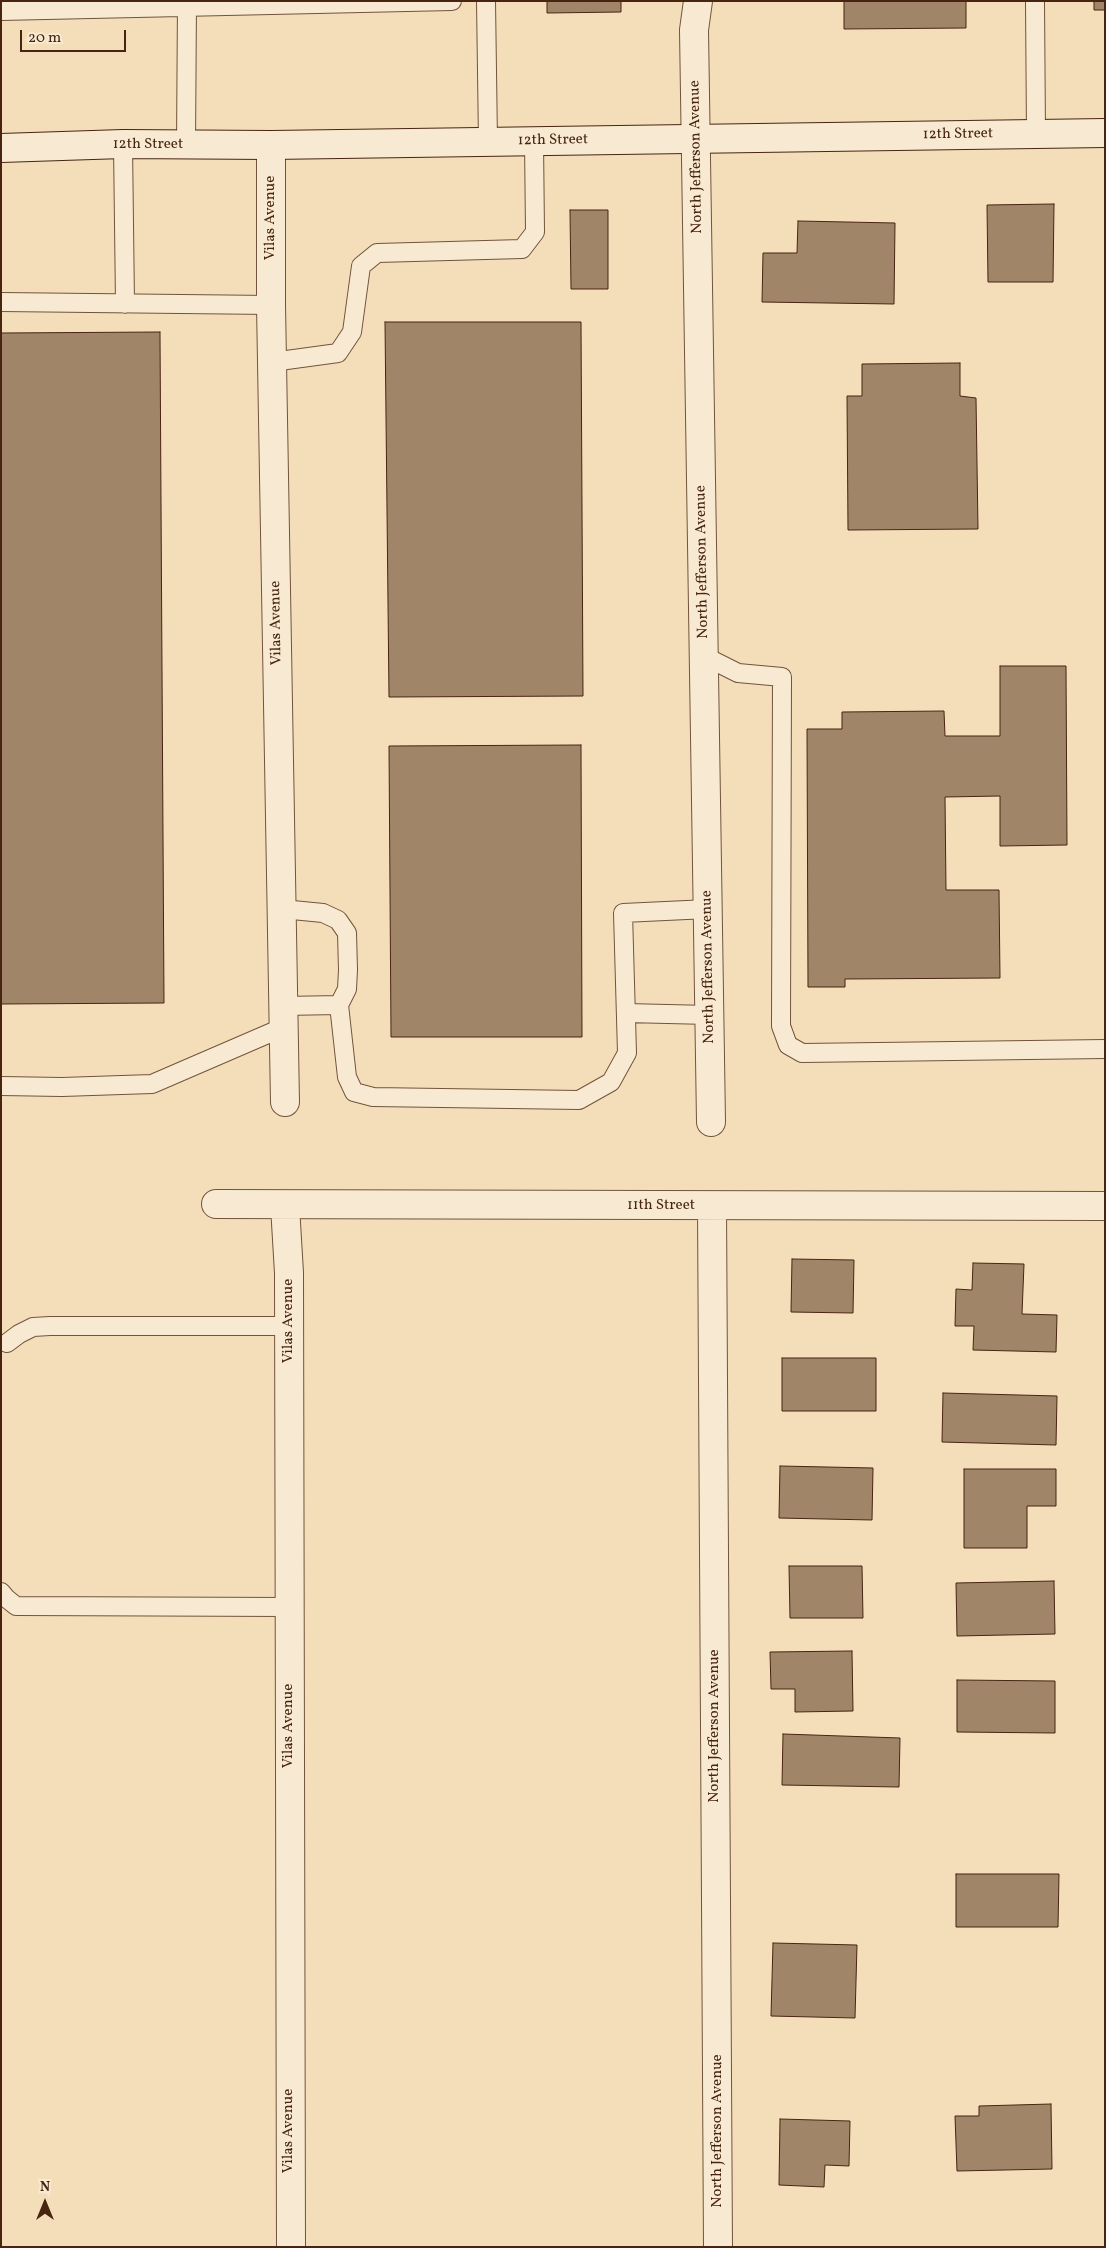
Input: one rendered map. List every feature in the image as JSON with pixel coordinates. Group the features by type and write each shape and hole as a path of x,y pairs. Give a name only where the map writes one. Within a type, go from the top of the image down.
{"street":[{"name":"North Jefferson Avenue","path":"698,1 694,30 711,1122"},
{"name":"12th Street","path":"1,148 123,144 186,146 1105,133"},
{"name":"Vilas Avenue","path":"271,145 271,305 285,1102"},
{"name":"11th Street","path":"216,1204 285,1206 1105,1206"},
{"name":"Vilas Avenue","path":"285,1206 289,1273 291,2247"},
{"name":"North Jefferson Avenue","path":"712,1206 718,2247"}],"lane":[{"path":"1,11 188,4 452,1"},
{"path":"486,1 488,142"},
{"path":"1035,1 1036,134"},
{"path":"186,146 188,4"},
{"path":"272,362 338,353 352,332 361,266 377,254 522,249 535,232 534,141"},
{"path":"123,144 125,304"},
{"path":"1,302 271,305"},
{"path":"704,656 738,673 782,677 781,1026 788,1045 802,1053 1105,1049"},
{"path":"282,909 323,913 338,920 346,933 348,970 346,989 339,1004 347,1077 354,1092 373,1097 579,1100 611,1082 627,1054 623,913 708,909"},
{"path":"1,1086 62,1087 152,1084 284,1016 339,1004"},
{"path":"626,1013 709,1015"},
{"path":"8,1343 19,1334 33,1327 289,1326"},
{"path":"1,1592 16,1606 289,1607"}],"building":[{"path":"547,1 621,1 621,12 547,13"},
{"path":"844,1 966,1 966,28 844,29"},
{"path":"1094,1 1105,1 1105,10 1094,10"},
{"path":"1054,204 1053,282 988,282 987,205"},
{"path":"570,210 608,210 608,289 571,289"},
{"path":"798,221 895,223 894,304 762,302 763,253 797,253"},
{"path":"385,322 581,322 583,696 389,697"},
{"path":"160,332 164,1003 1,1004 1,333"},
{"path":"960,363 960,396 976,398 978,529 848,530 847,396 862,396 862,364"},
{"path":"1000,666 1066,666 1067,845 1000,846 1000,796 945,797 946,890 999,890 1000,978 845,979 845,987 808,987 807,729 842,729 842,712 944,711 945,736 1000,736"},
{"path":"581,745 582,1037 391,1037 389,746"},
{"path":"792,1259 854,1260 853,1313 791,1312"},
{"path":"973,1263 1024,1264 1022,1314 1057,1315 1056,1352 973,1350 974,1326 955,1326 956,1289 972,1290"},
{"path":"782,1358 876,1358 876,1411 782,1411"},
{"path":"943,1393 1057,1396 1056,1445 942,1442"},
{"path":"780,1466 873,1468 872,1520 779,1518"},
{"path":"964,1469 1056,1469 1056,1506 1027,1506 1027,1548 964,1548"},
{"path":"789,1566 862,1566 863,1618 790,1618"},
{"path":"1054,1581 1055,1634 957,1636 956,1583"},
{"path":"852,1651 853,1711 795,1712 795,1689 771,1689 770,1652"},
{"path":"957,1680 1055,1681 1055,1733 957,1732"},
{"path":"783,1734 900,1738 899,1787 782,1785"},
{"path":"956,1874 1059,1874 1058,1927 956,1927"},
{"path":"773,1943 857,1945 855,2018 771,2016"},
{"path":"1051,2104 1052,2169 957,2171 955,2116 979,2116 979,2106"},
{"path":"780,2119 850,2121 849,2166 825,2165 824,2187 779,2185"}]}
